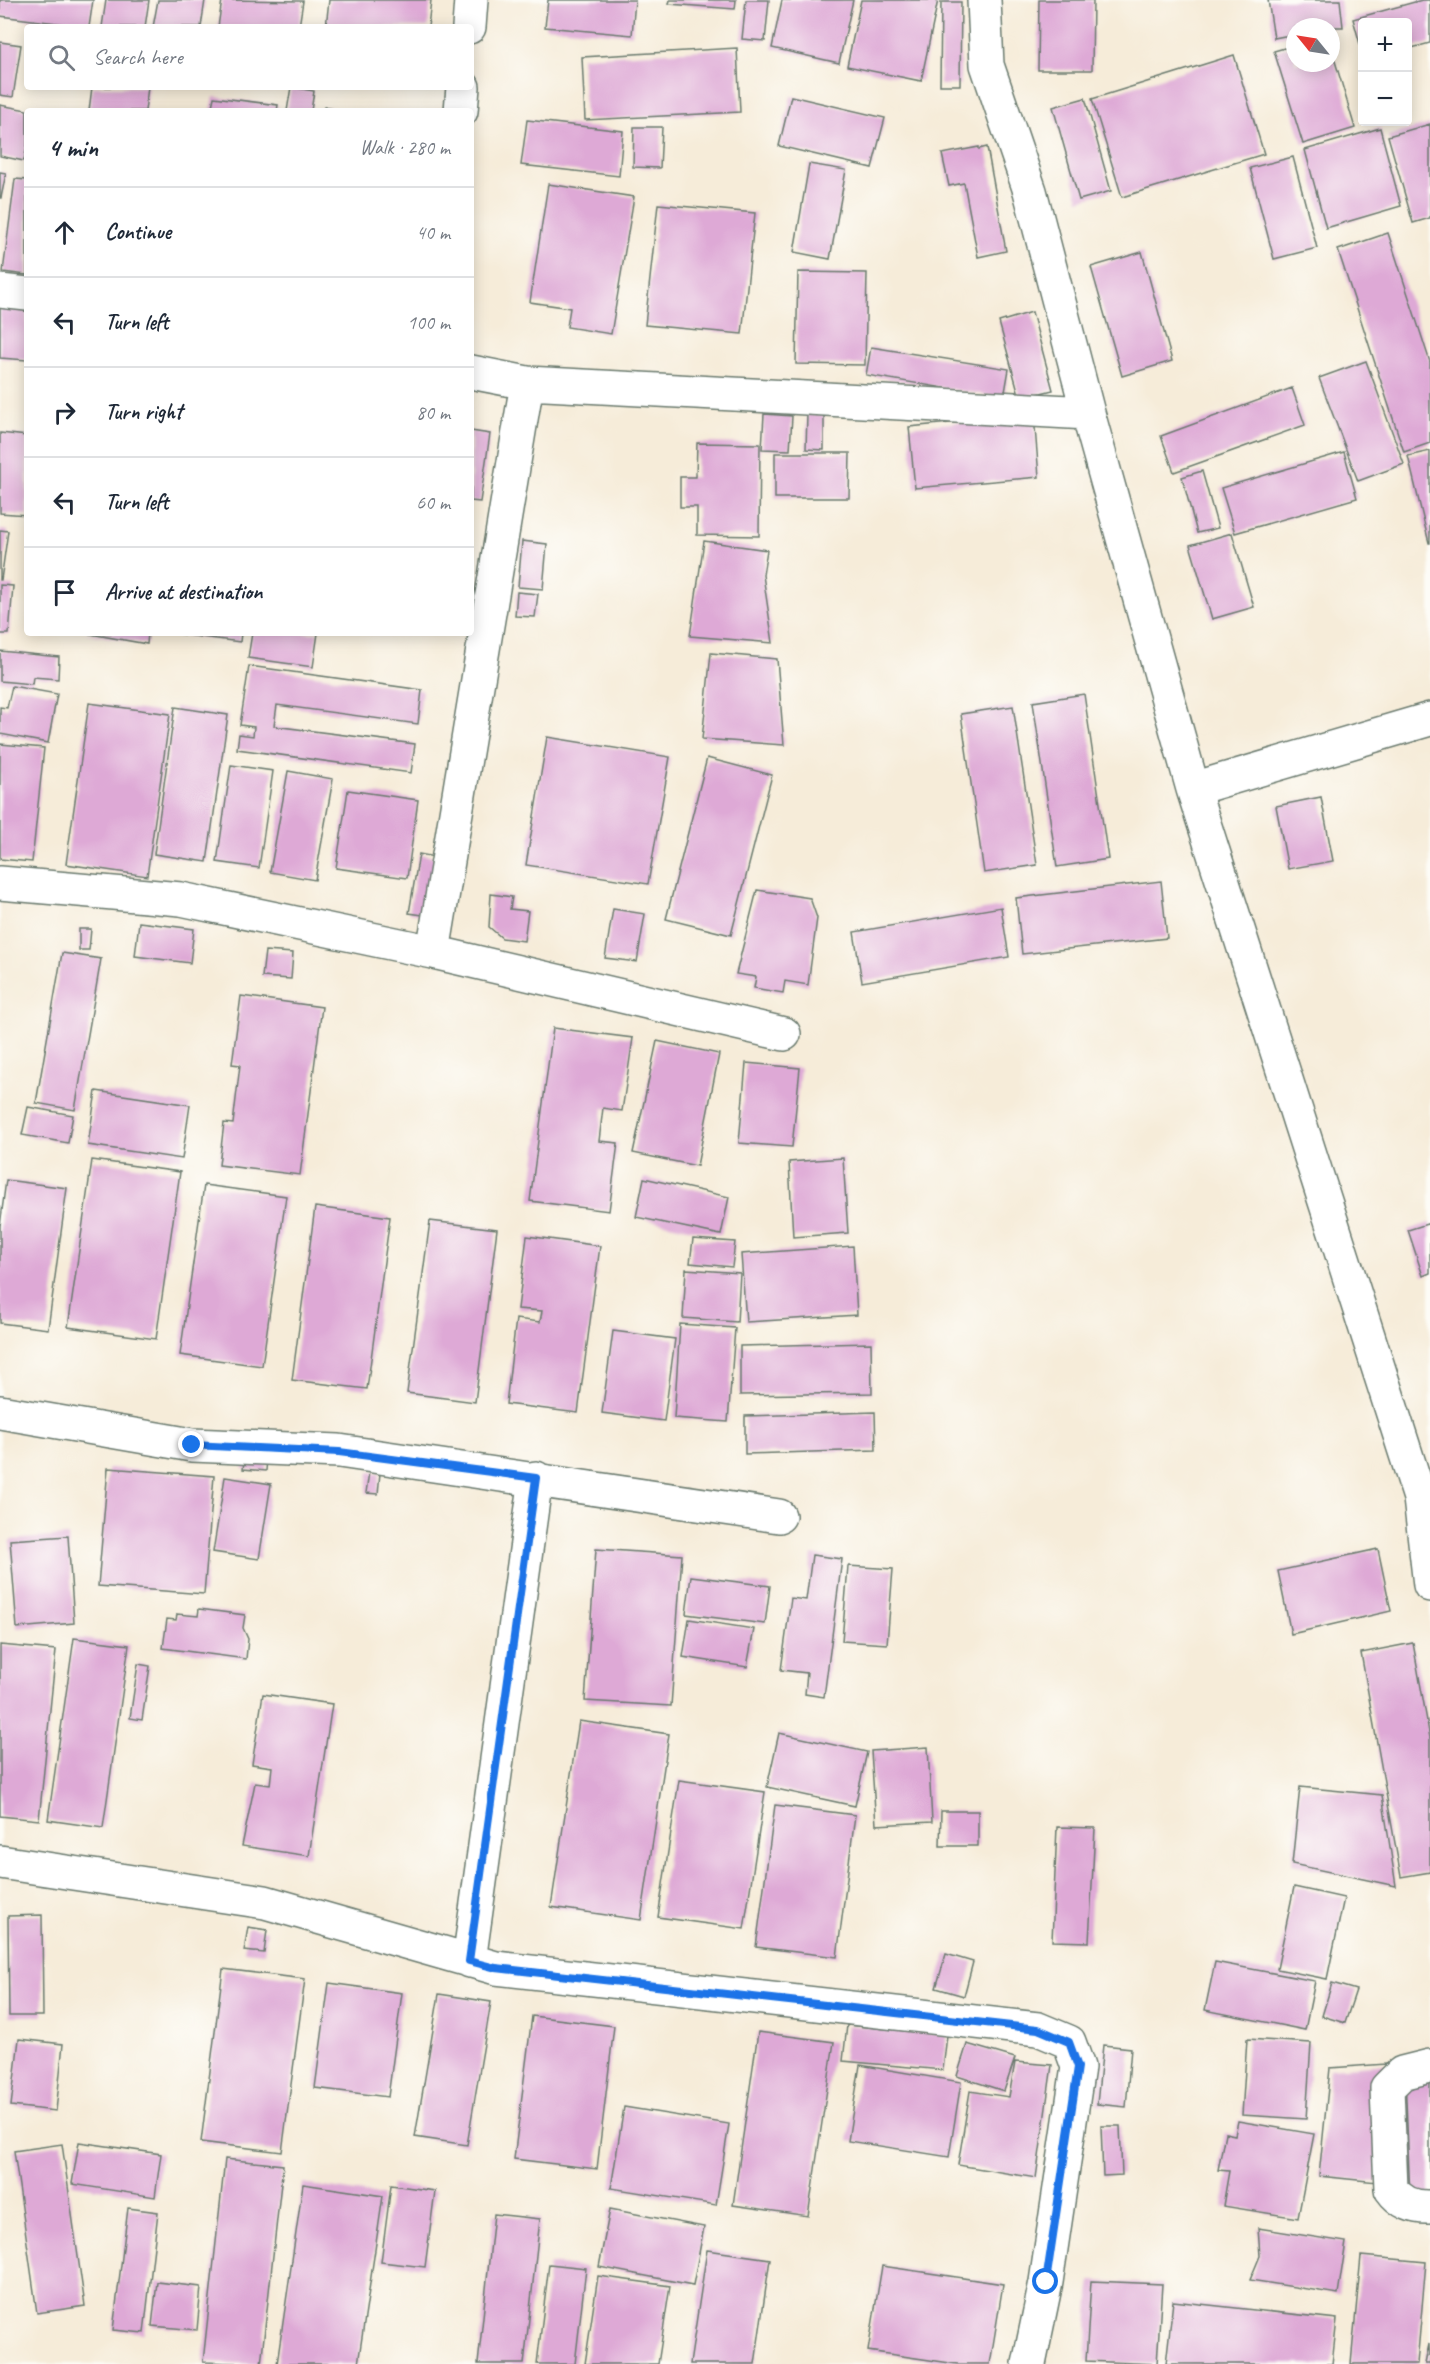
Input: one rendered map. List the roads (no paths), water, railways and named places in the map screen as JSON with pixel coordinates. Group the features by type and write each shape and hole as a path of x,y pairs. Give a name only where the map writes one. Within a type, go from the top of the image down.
{"street":[{"path":"469,24 471,0"},
{"path":"984,0 987,65 1030,191 1088,413 1193,789 1420,1498 1430,1585"},
{"path":"461,108 463,90"},
{"path":"0,291 24,294"},
{"path":"474,373 527,383 1088,413"},
{"path":"433,952 527,383"},
{"path":"1193,789 1430,719"},
{"path":"0,883 181,899 433,952 784,1034"},
{"path":"0,1412 192,1445 339,1452 536,1478 779,1516"},
{"path":"469,1961 536,1478"},
{"path":"0,1862 265,1902 496,1968 1038,2029 1069,2042 1078,2067 1046,2282 1029,2364"},
{"path":"1430,2066 1402,2073 1387,2088 1391,2189 1400,2199 1409,2204 1430,2207"}]}
